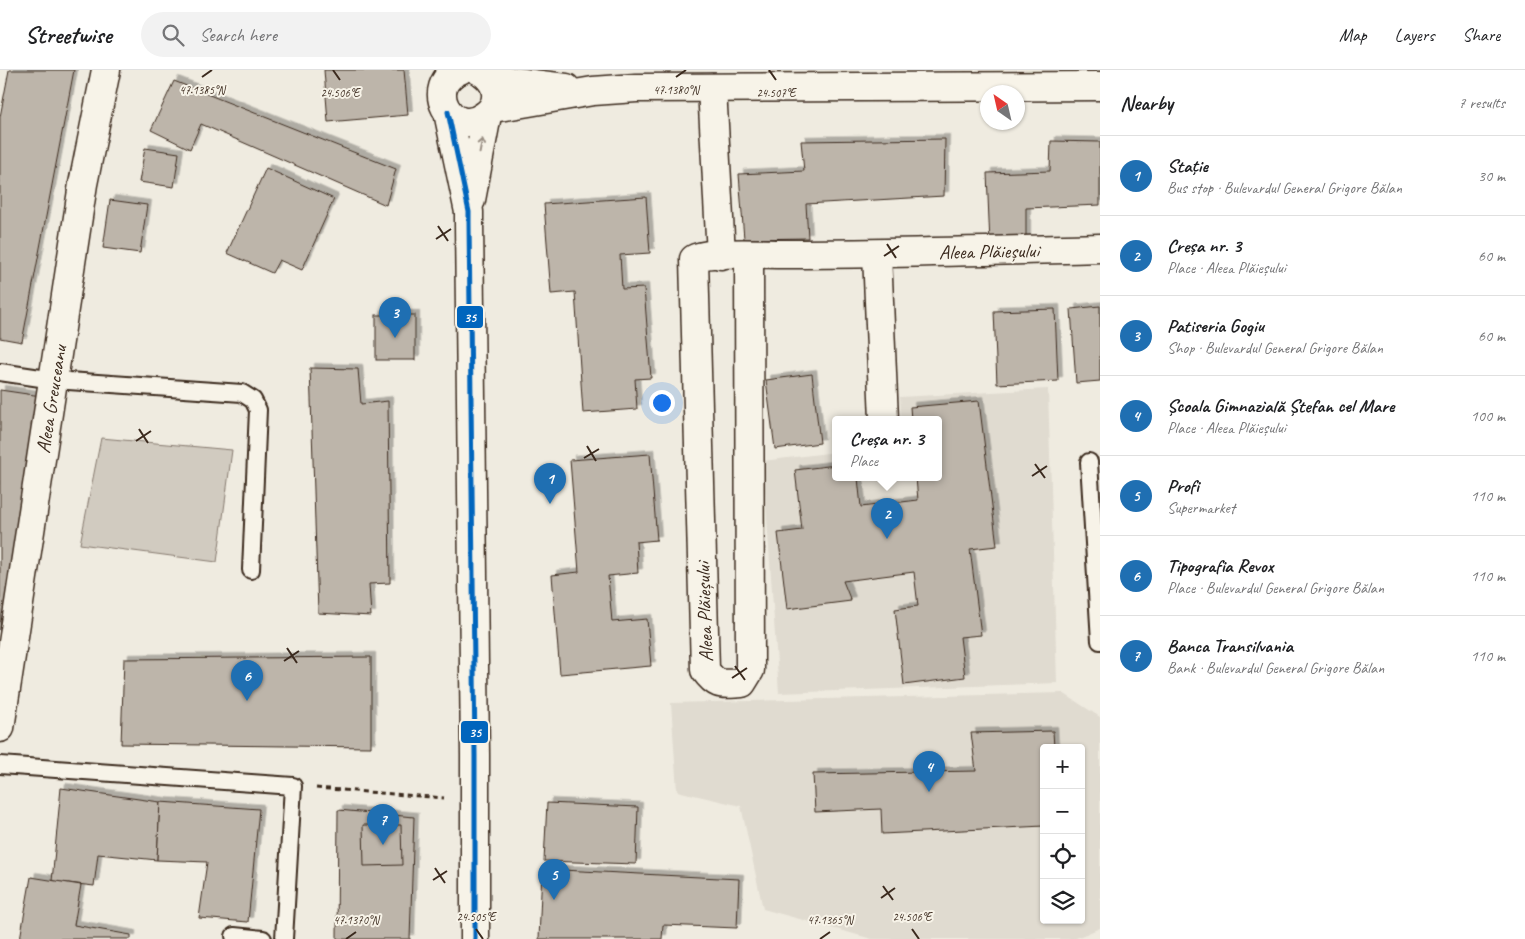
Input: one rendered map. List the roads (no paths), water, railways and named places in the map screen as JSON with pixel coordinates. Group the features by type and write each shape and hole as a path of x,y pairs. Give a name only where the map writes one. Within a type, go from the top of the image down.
{"street":[{"name":"Aleea Greuceanu","path":"0,728 83,184 106,70"},
{"path":"593,91 472,72 443,86 442,95 443,104 454,118 462,122 471,122 480,120 490,111 593,91 636,88 712,88 878,78 1100,86"},
{"path":"468,212 490,111 496,93 472,72"},
{"path":"712,88 721,255"},
{"path":"448,112 468,212 476,800 475,939"},
{"name":"Aleea Plăieșului","path":"749,254 750,670 742,683 724,684 713,680 705,670 694,259 699,256 749,254 877,254 1100,248"},
{"path":"877,254 884,416"}],"lane":[{"path":"0,372 54,380 242,393 253,400 258,410 251,570"},
{"path":"1089,462 1100,641"},
{"path":"0,764 293,786 284,939"},
{"path":"234,936 263,939"}],"place":[{"name":"Patiseria Gogiu","path":"395,338"},
{"name":"Stație","path":"550,504"},
{"name":"Creșa nr. 3","path":"887,539"},
{"name":"Tipografia Revox","path":"247,701"},
{"name":"Școala Gimnazială Ștefan cel Mare","path":"929,792"},
{"name":"Banca Transilvania","path":"383,845"},
{"name":"Profi","path":"554,900"}]}
